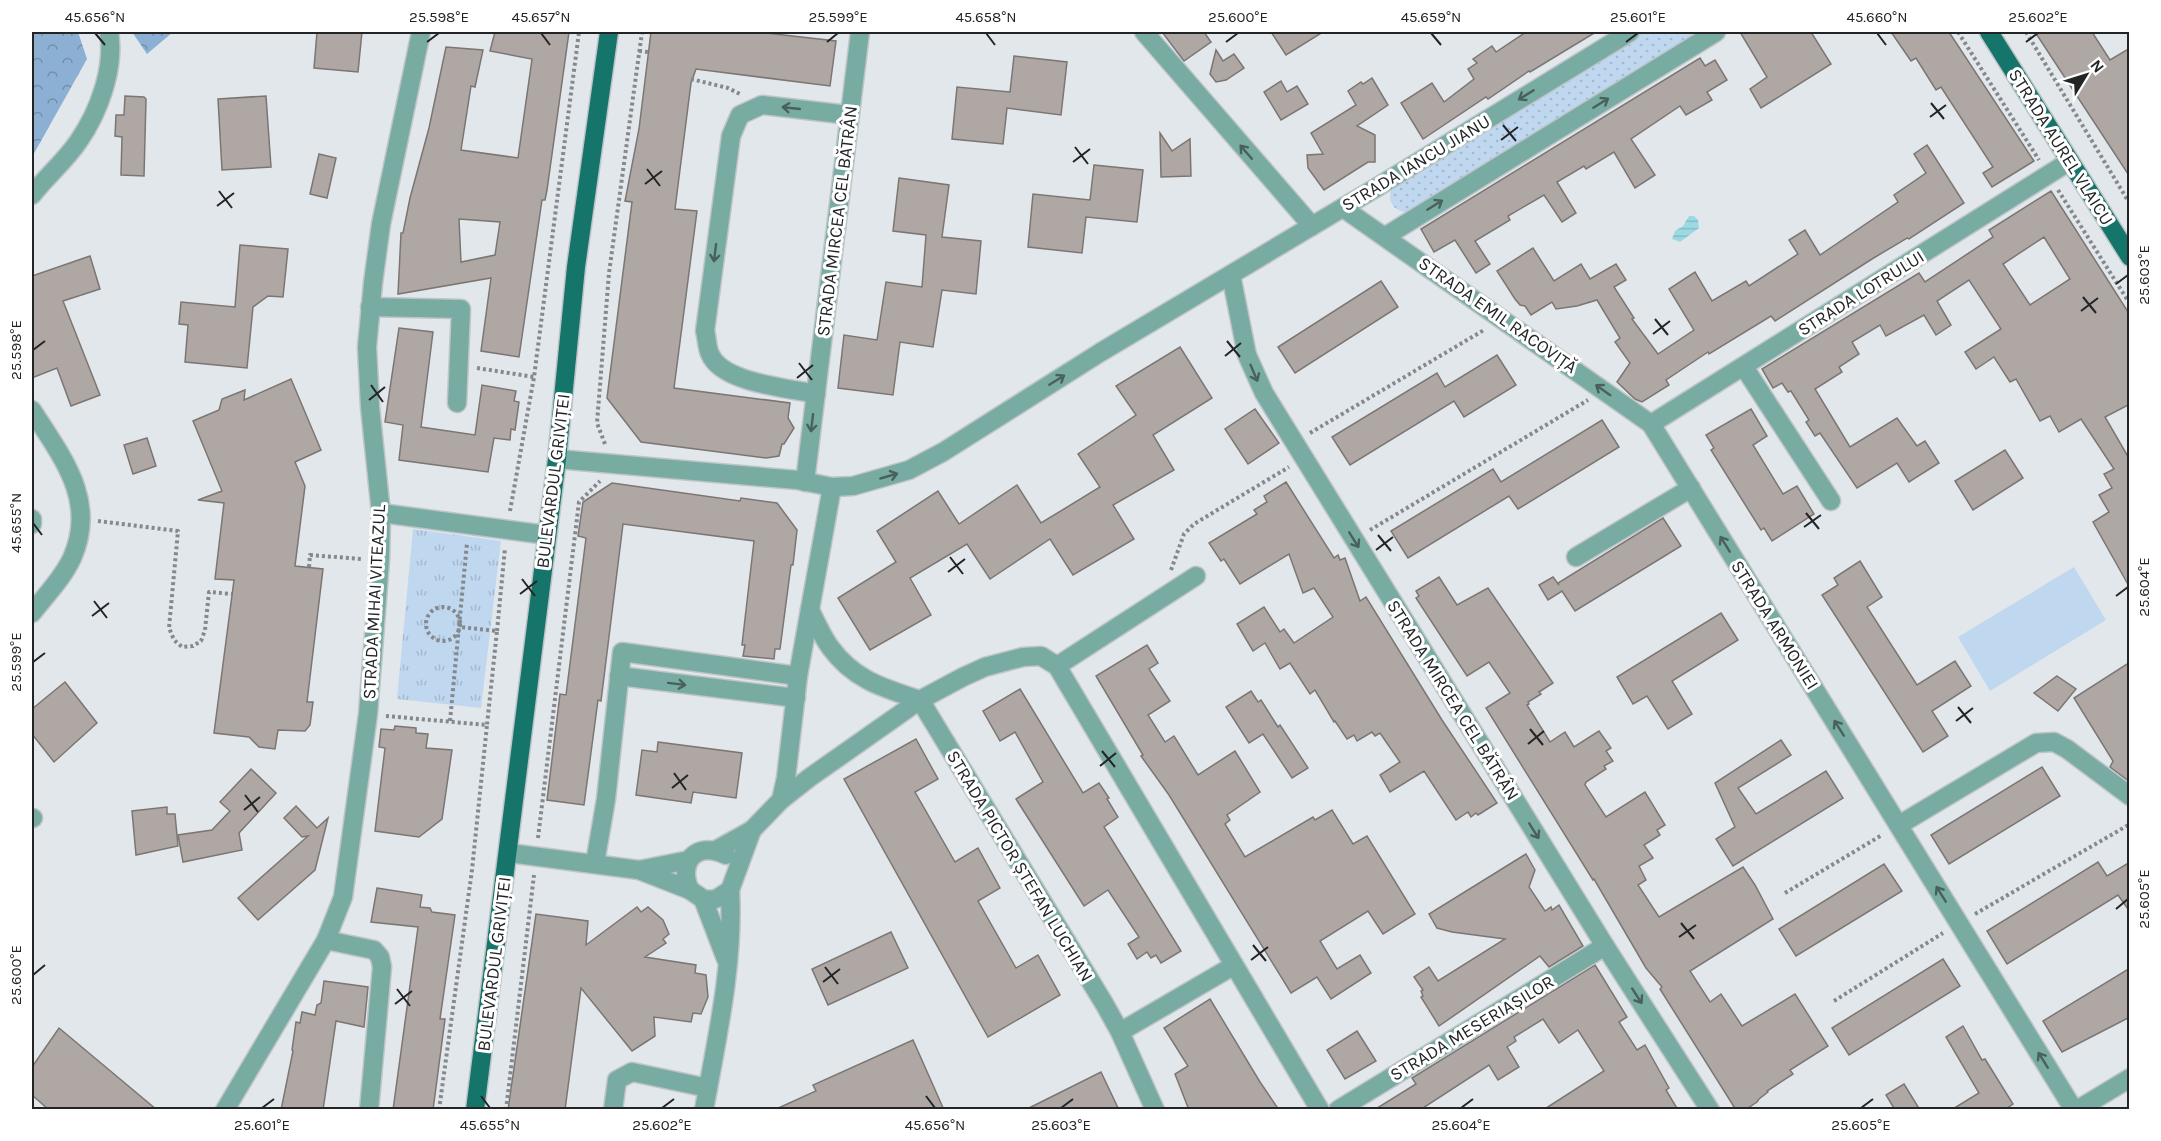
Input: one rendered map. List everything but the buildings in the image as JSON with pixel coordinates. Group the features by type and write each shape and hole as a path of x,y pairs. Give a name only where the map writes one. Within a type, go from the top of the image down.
{"main road":[{"name":"BULEVARDUL GRIVIȚEI","path":"475,1110 557,459 576,267 609,32"},
{"name":"STRADA AUREL VLAICU","path":"1994,33 2130,257"}],"street":[{"path":"32,195 78,143 96,112 106,77 111,42 109,32"},
{"name":"STRADA MIHAI VITEAZUL","path":"225,1110 326,940 343,897 368,714 379,572 381,513 370,407 367,347 370,308 381,224 421,32"},
{"name":"STRADA MIRCEA CEL BĂTRÂN","path":"805,482 860,32"},
{"path":"1144,32 1312,226"},
{"name":"STRADA IANCU JIANU","path":"832,487 853,486 909,470 943,452 1101,352 1374,189 1630,32"},
{"path":"1386,236 1716,32"},
{"path":"816,394 738,377 722,369 710,355 705,331 730,136 740,115 762,105 849,115"},
{"name":"STRADA LOTRULUI","path":"1651,424 2070,161"},
{"name":"STRADA EMIL RACOVIȚĂ","path":"1343,207 1651,424"},
{"name":"STRADA MIRCEA CEL BĂTRÂN","path":"1231,275 1247,355 1264,393 1605,946 1710,1110"},
{"path":"370,308 460,309 457,403"},
{"path":"1744,367 1831,501"},
{"path":"32,410 68,465 80,496 80,528 72,557 55,584 32,613"},
{"name":"STRADA ARMONIEI","path":"1651,424 2076,1110"},
{"path":"557,459 805,482 832,487 798,676 786,778 781,800"},
{"path":"1576,557 1691,488"},
{"path":"381,513 547,535"},
{"path":"32,519 32,524"},
{"path":"1057,666 1196,576"},
{"path":"810,610 830,646 845,664 862,678 885,689 920,700"},
{"path":"595,863 606,799 622,652 798,676"},
{"path":"729,966 697,894 685,879 685,868 689,860 702,850 716,850 752,830 781,800 809,778 920,700 986,667 1023,657 1041,656 1057,666 1320,1110"},
{"path":"619,676 796,698"},
{"name":"STRADA PICTOR ȘTEFAN LUCHIAN","path":"920,700 1120,1032 1155,1110"},
{"path":"1899,825 2036,743 2054,742 2067,749 2130,796"},
{"path":"508,853 639,870 697,894 718,898 732,884 752,830"},
{"path":"704,1110 729,966 731,940 731,861 716,850"},
{"path":"639,870 689,860"},
{"path":"326,940 374,950 380,957 382,967 369,1110"},
{"name":"STRADA MESERIAȘILOR","path":"1338,1110 1605,946"},
{"path":"1120,1032 1233,966"},
{"path":"614,1110 617,1080 632,1072 708,1088"},
{"path":"2076,1110 2130,1078"}],"path":[{"path":"440,1110 472,870 507,530 534,377 579,32"},
{"path":"506,1110 579,502 600,482 606,441 597,423 609,273 642,32"},
{"path":"2026,32 2130,204"},
{"path":"639,51 648,52"},
{"path":"691,79 728,88 762,105"},
{"path":"1293,442 1503,319"},
{"path":"458,365 534,377"},
{"path":"1353,539 1604,391"},
{"path":"1163,597 1178,546 1184,534 1194,524 1304,458"},
{"path":"80,518 178,531 169,628 174,640 182,647 193,646 201,641 205,630 209,592 232,594"},
{"path":"450,722 469,524"},
{"path":"309,567 310,555 351,558"},
{"path":"442,607 459,617 460,627 454,637 443,641 437,640 429,632 427,621 433,611 442,607"},
{"path":"460,627 497,631"},
{"path":"368,714 487,724"},
{"path":"1834,1001 1959,923 2130,824"},
{"path":"1785,893 1899,825"}],"green space":[{"path":"32,32 78,32 87,59 32,157"},
{"path":"132,32 173,32 147,54"},
{"path":"1641,32 1706,32 1412,212 1399,210 1392,204 1390,194 1395,182"},
{"path":"413,529 501,541 481,708 397,699"},
{"path":"2074,567 2106,620 1990,691 1958,637"}],"shaded area":[{"path":"1689,216 1694,216 1698,220 1699,228 1680,242 1672,239 1675,231 1683,226"}]}
